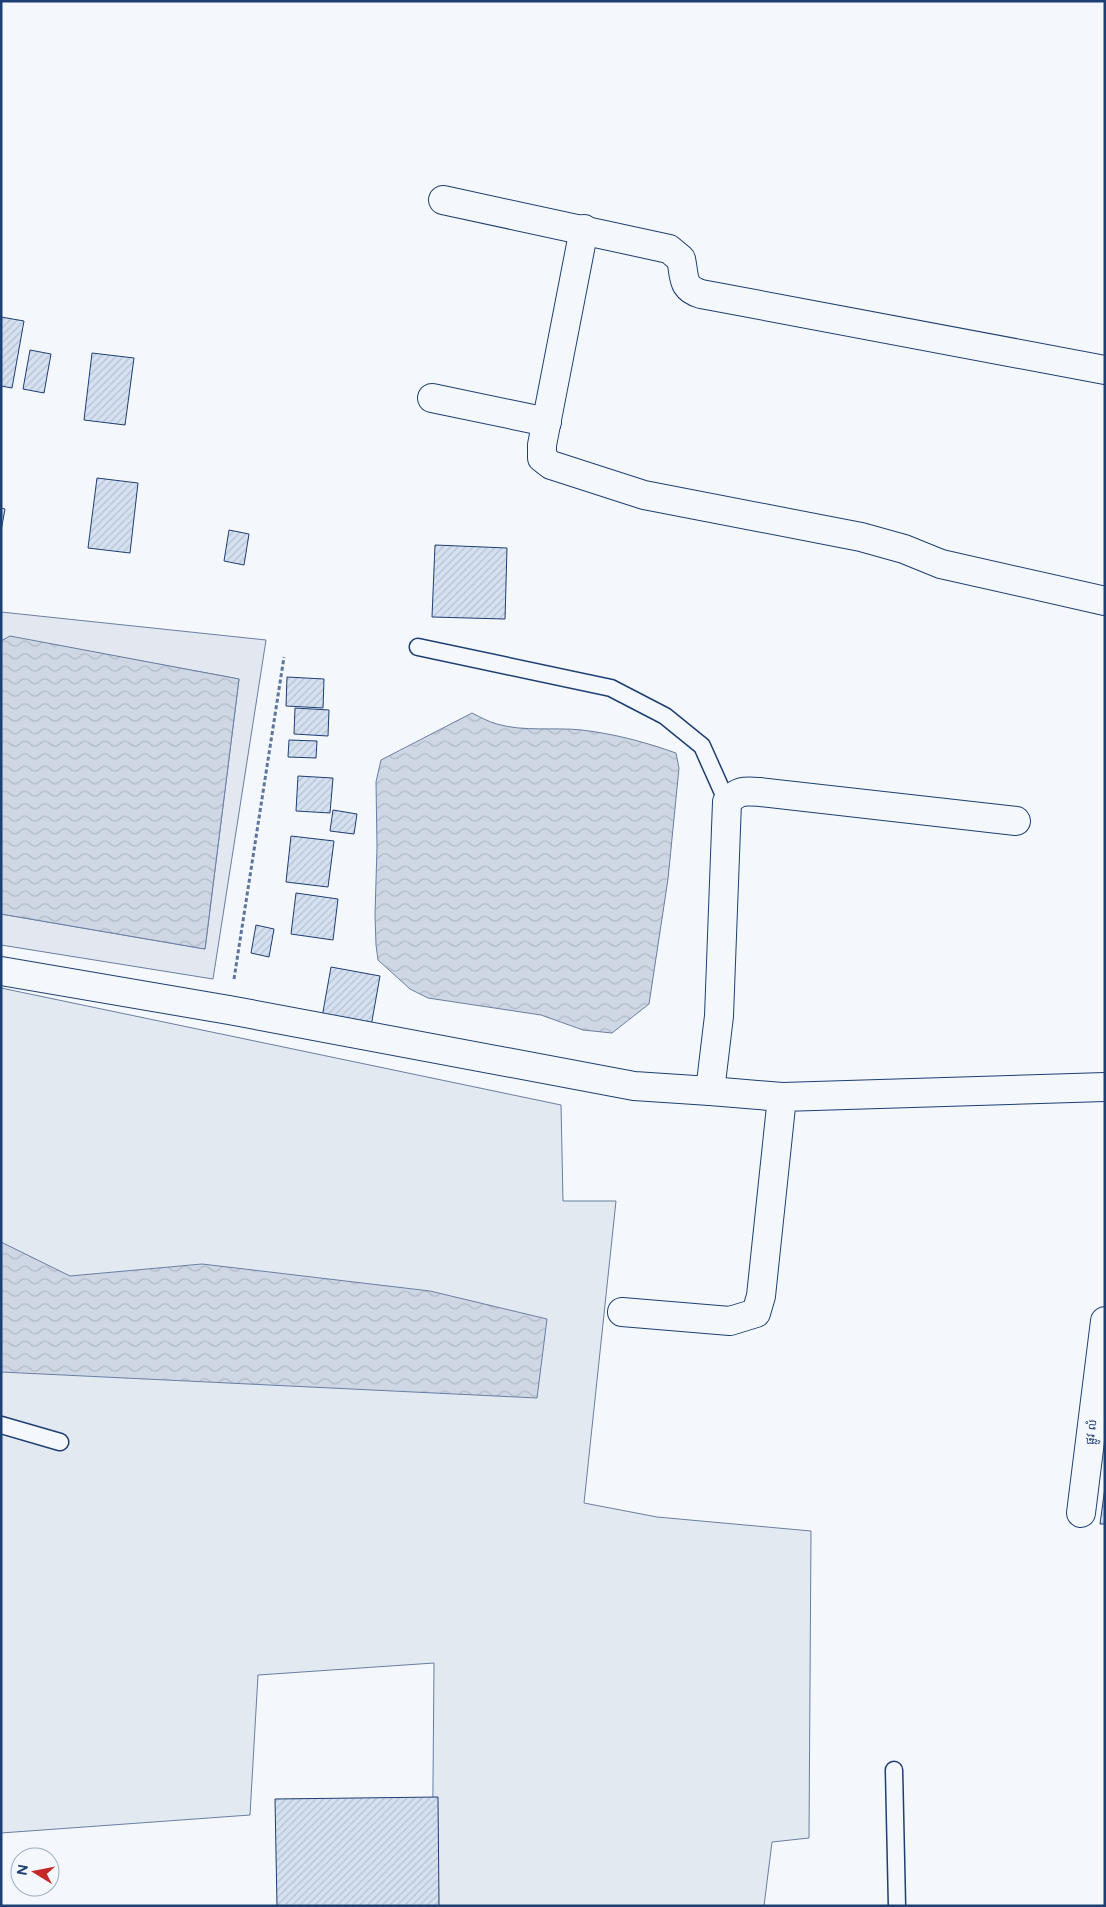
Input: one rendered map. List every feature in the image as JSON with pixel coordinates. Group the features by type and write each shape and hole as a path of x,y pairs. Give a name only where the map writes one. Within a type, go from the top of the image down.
{"street":[{"path":"443,200 669,249 681,259 684,284 692,291 701,294 1105,370"},
{"path":"584,230 542,445 542,458 550,465 644,495 860,537 904,549 941,564 1105,601"},
{"path":"432,398 547,422"},
{"path":"710,1091 719,1016 727,802 736,793 746,791 760,792 1016,822"},
{"path":"2,972 229,1010 634,1086 782,1097 1105,1087"},
{"path":"622,1312 730,1321 756,1313 761,1296 782,1097"},
{"name":"ផ្លូវ លំ","path":"1081,1513 1105,1321"}],"lane":[{"path":"418,647 506,664 611,688 664,716 702,746 727,802"},
{"path":"1,1425 60,1442"},
{"path":"894,1770 897,1906"}],"path":[{"path":"229,1010 284,656"}],"shaded area":[{"path":"1,612 266,640 213,979 1,945 1,914 205,949 239,679 10,637 1,641"},
{"path":"1,988 561,1105 563,1201 616,1201 584,1503 657,1517 811,1531 809,1838 772,1842 764,1906 432,1906 434,1663 258,1675 250,1815 1,1833"}],"water":[{"path":"10,636 239,679 205,949 1,914 1,641"},
{"path":"472,713 491,722 507,726 528,729 571,729 594,732 630,739 676,753 679,768 668,879 649,1004 612,1033 583,1030 541,1015 428,998 410,989 378,960 375,915 376,782 381,760"},
{"path":"1,1242 70,1276 202,1264 430,1291 547,1319 537,1398 1,1372"}],"building":[{"path":"1,317 24,321 12,388 1,386"},
{"path":"30,350 51,354 44,393 23,389"},
{"path":"92,353 134,358 125,425 84,420"},
{"path":"97,478 138,483 130,553 88,548"},
{"path":"1,508 5,509 1,531"},
{"path":"229,530 249,534 244,565 224,561"},
{"path":"435,545 507,548 505,619 432,617"},
{"path":"287,677 324,679 323,708 286,706"},
{"path":"295,708 329,710 328,736 294,734"},
{"path":"289,740 317,741 316,758 288,757"},
{"path":"298,776 333,778 330,813 296,811"},
{"path":"333,810 357,814 354,834 330,831"},
{"path":"291,836 334,841 328,887 286,882"},
{"path":"296,893 338,899 333,940 291,934"},
{"path":"256,925 274,929 269,957 251,953"},
{"path":"331,967 380,976 370,1032 321,1023"},
{"path":"1105,1487 1105,1524 1100,1524"},
{"path":"438,1797 439,1906 277,1906 275,1799"}]}
